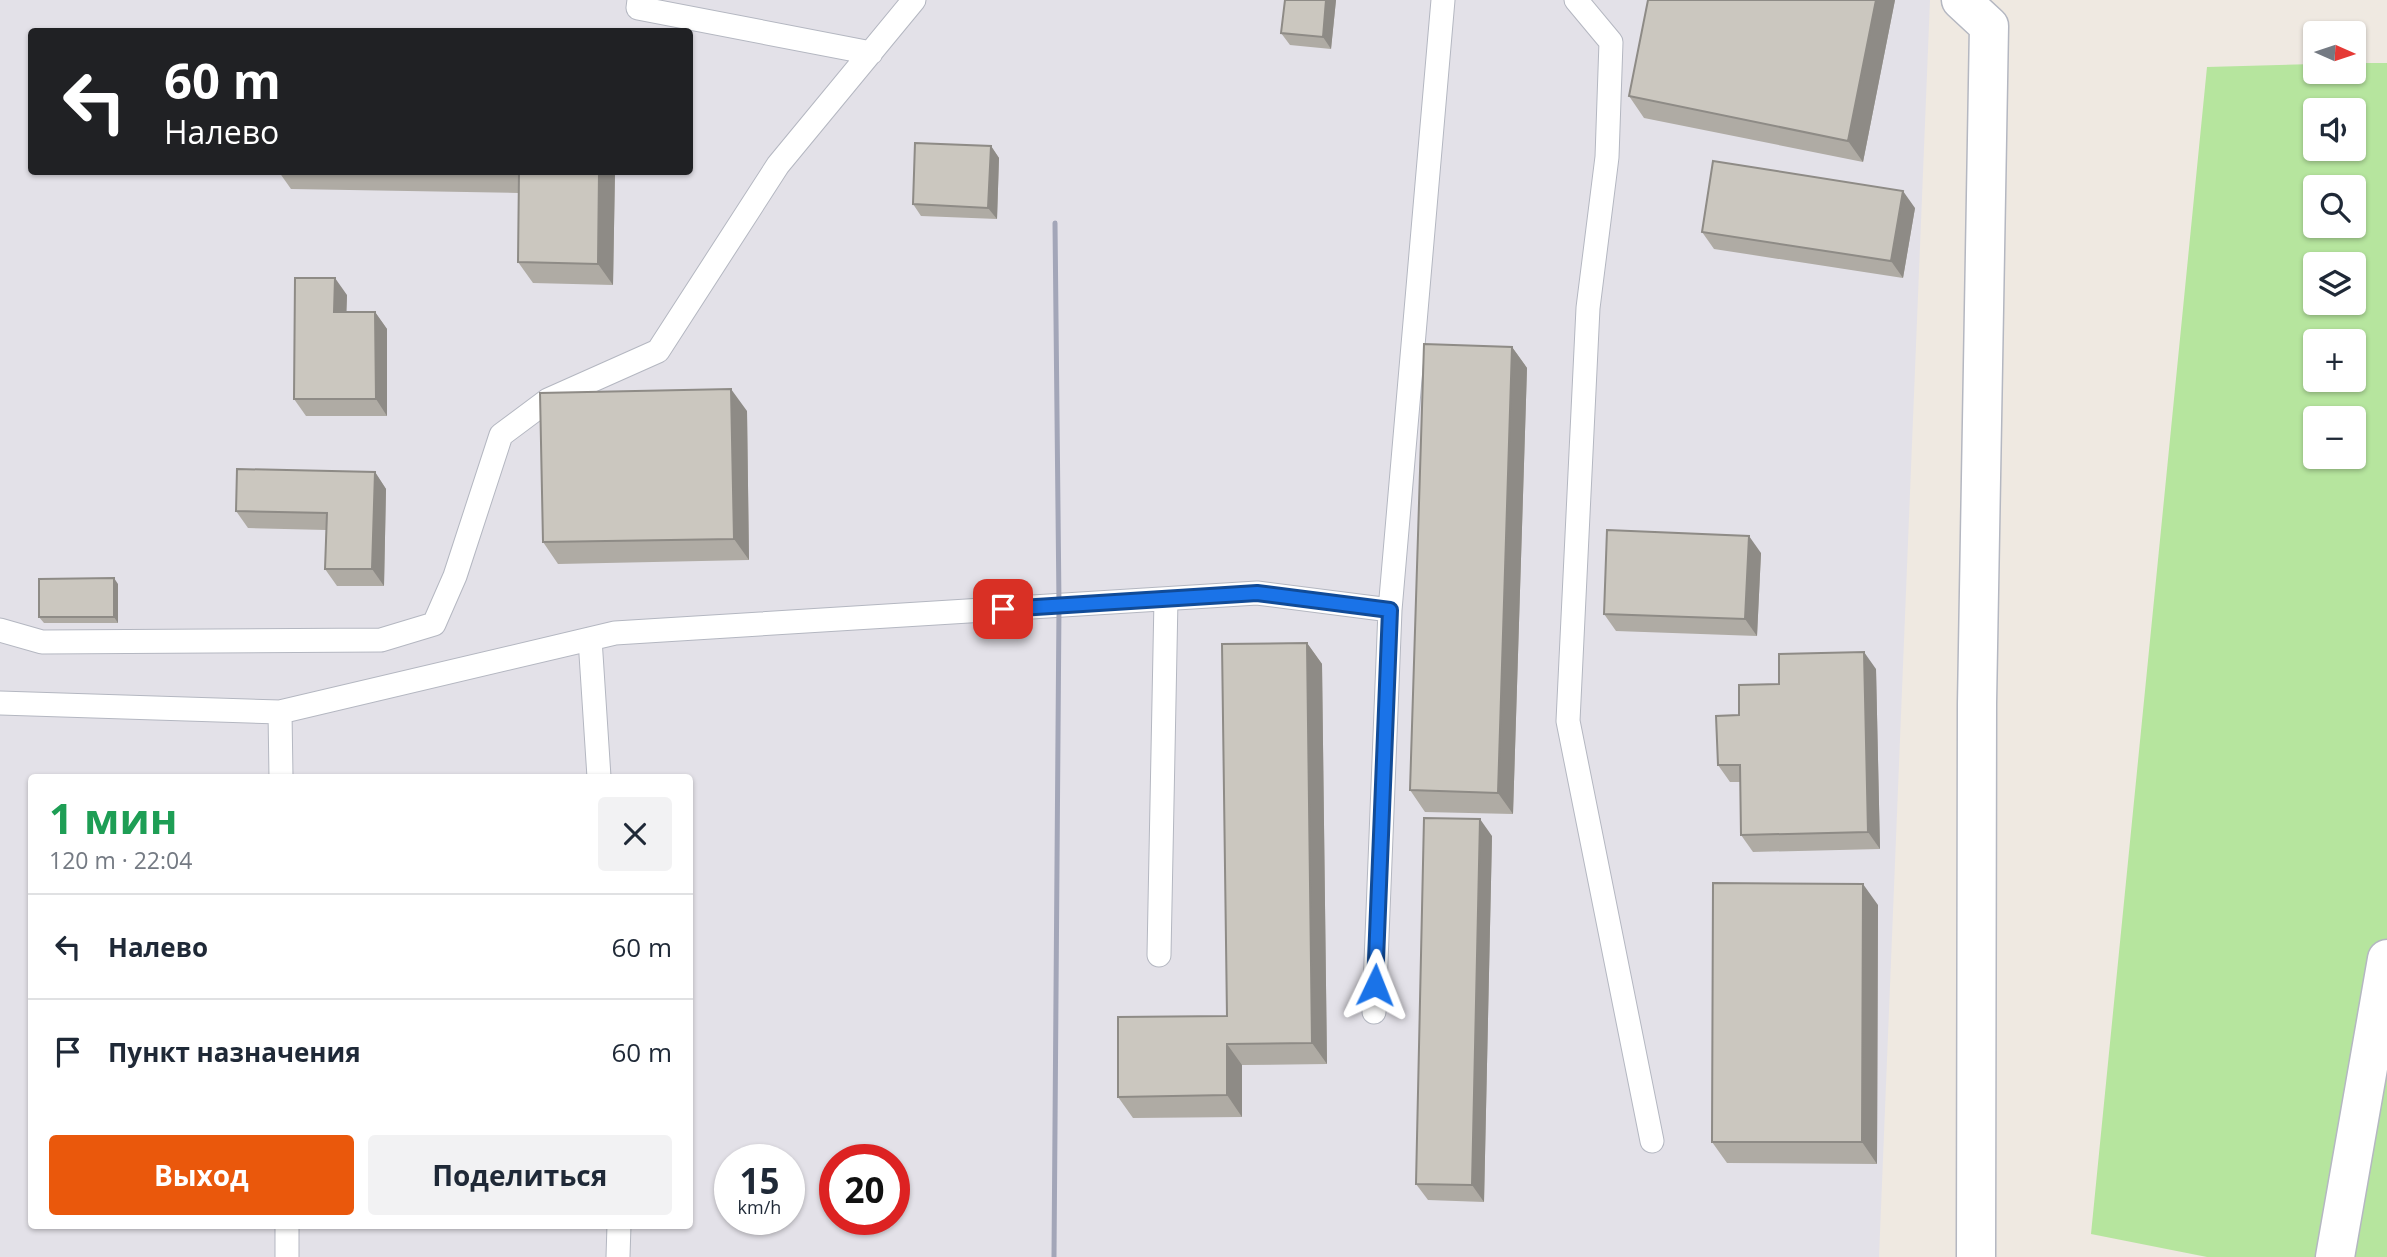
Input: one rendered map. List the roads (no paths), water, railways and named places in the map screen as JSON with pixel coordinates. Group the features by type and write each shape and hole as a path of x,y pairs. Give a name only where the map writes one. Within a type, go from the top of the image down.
{"street":[{"path":"1961,0 1989,26 1977,704 1976,1257"},
{"path":"2335,1257 2387,959"}],"lane":[{"path":"639,0 638,8 871,53"},
{"path":"0,630 42,642 381,640 434,624 455,576 501,435 548,400 658,351 778,165 914,0"},
{"path":"1374,1012 1390,610 1443,0"},
{"path":"1576,0 1611,42 1607,157 1588,308 1568,721 1652,1141"},
{"path":"0,703 280,712 615,633 1257,593 1390,610"},
{"path":"1159,955 1166,598"},
{"path":"590,639 600,774"},
{"path":"280,712 281,774"},
{"path":"286,1229 287,1257"},
{"path":"618,1257 619,1229"}],"railway":[{"path":"1054,1257 1059,605 1055,223"}]}
